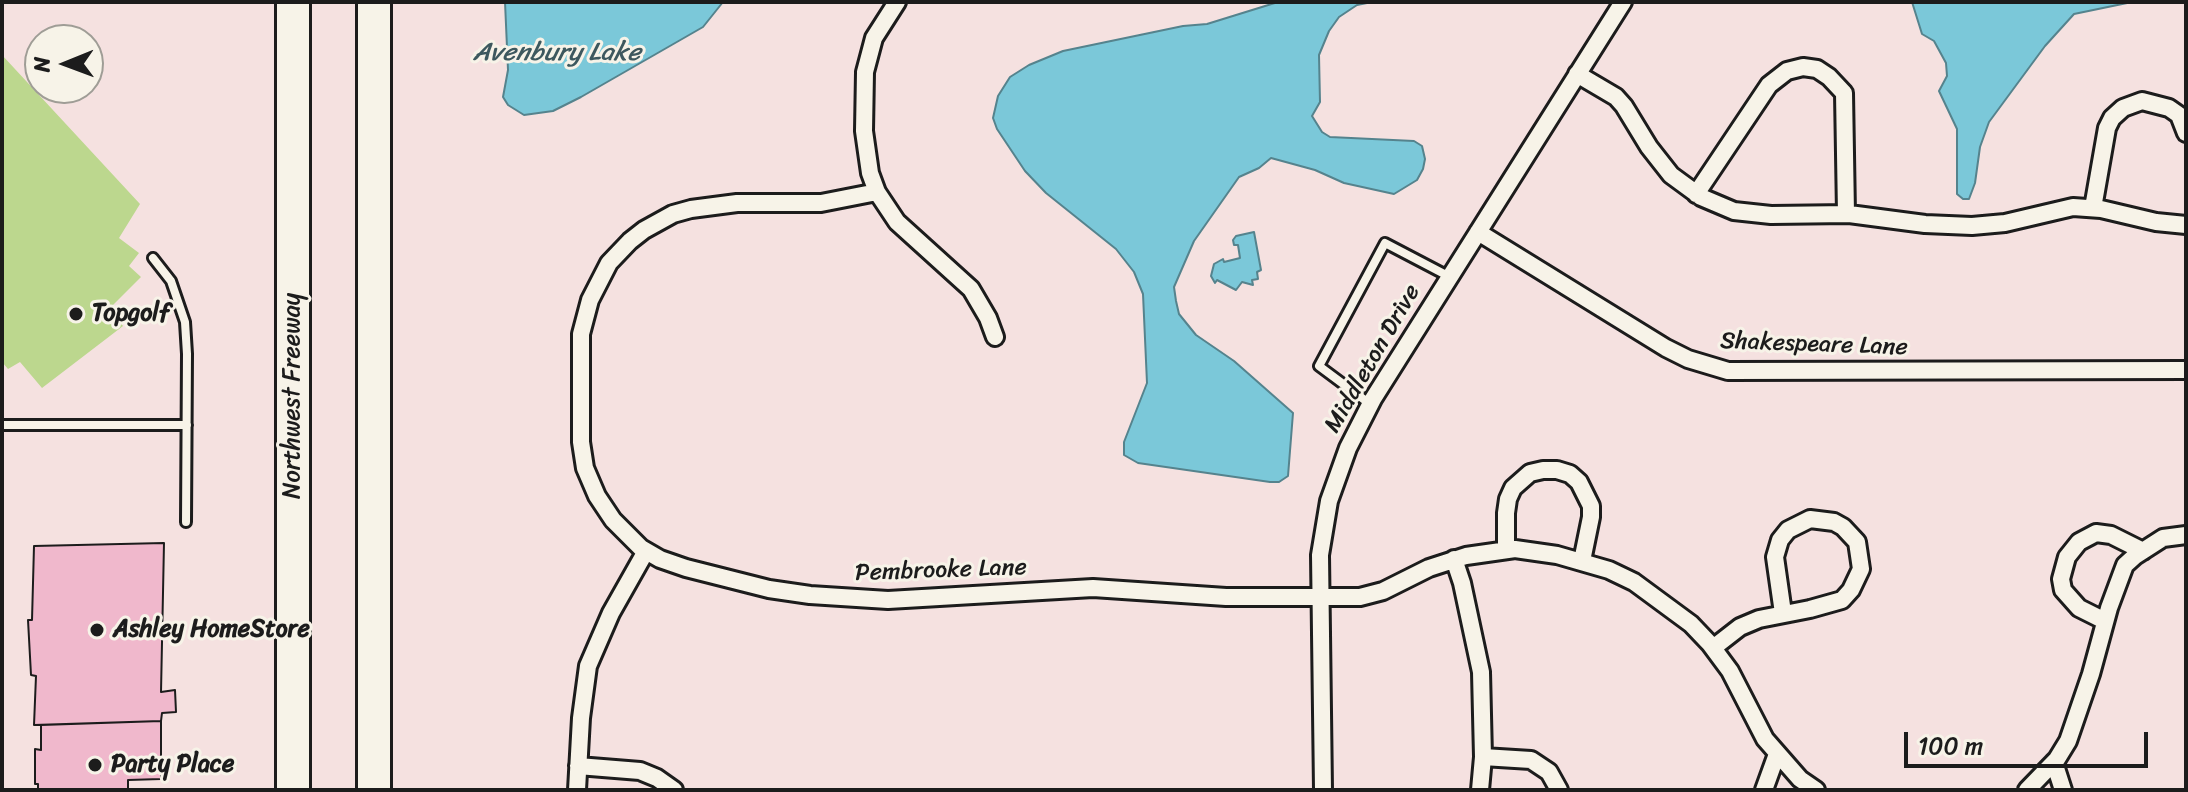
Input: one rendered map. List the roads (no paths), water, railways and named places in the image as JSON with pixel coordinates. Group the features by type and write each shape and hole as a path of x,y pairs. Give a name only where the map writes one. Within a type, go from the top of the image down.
{"highway":[{"name":"Northwest Freeway","path":"293,2 293,790"},
{"path":"374,2 374,790"}],"street":[{"path":"897,2 874,38 865,72 864,131 877,192 904,230 971,289 995,337"},
{"name":"Middleton Drive","path":"1323,790 1320,555 1329,501 1348,448 1370,404 1623,2"},
{"path":"1696,194 1769,85 1787,71 1803,67 1817,69 1844,93 1846,214"},
{"path":"1577,74 1616,97 1664,168 1696,194 1715,204 1752,214 1846,214 1925,224 1992,225 2073,207 2186,225"},
{"path":"2093,208 2107,128 2123,108 2142,101 2169,108 2179,115 2186,133"},
{"name":"Pembrooke Lane","path":"877,192 832,202 737,203 691,209 660,220 644,230 609,263 590,300 581,334 581,442 585,468 597,496 613,520 646,551 660,559 724,579 783,591 853,599 915,600 1093,588 1226,597 1370,595 1454,559 1506,549"},
{"name":"Shakespeare Lane","path":"1478,232 1666,348 1688,359 1728,371 2186,370"},
{"path":"1582,561 1591,506 1579,482 1570,474 1557,470 1530,473 1513,488 1508,499 1506,549 1582,561 1609,570 1634,582 1691,624 1730,671 1765,739 1800,779 1816,790"},
{"path":"1713,648 1740,627 1767,616 1783,613 1830,604 1842,600 1851,590 1861,569 1857,542 1843,527 1834,522 1810,519 1788,530 1780,540 1775,557 1783,613"},
{"path":"2105,621 2079,608 2063,590 2061,579 2067,557 2079,542 2096,533 2111,535 2143,551"},
{"path":"2027,790 2054,762 2068,741 2125,565 2163,538 2186,535"},
{"path":"577,790 583,694 588,666 611,613 646,551"},
{"path":"1454,559 1481,672 1483,757 1480,790"},
{"path":"1764,790 1777,754"},
{"path":"1483,757 1531,760 1549,772 1559,790"},
{"path":"2054,762 2063,790"},
{"path":"578,766 640,771 674,790"}],"lane":[{"path":"1370,404 1319,366 1385,243 1450,277"},
{"path":"153,258 171,281 185,322 186,522"},
{"path":"2,425 187,425"}],"water":[{"name":"Avenbury Lake","path":"505,2 723,2 703,27 581,97 553,111 524,115 508,105 503,97 508,70"},
{"path":"1278,2 1372,2 1357,5 1339,17 1329,31 1319,55 1320,102 1312,116 1322,132 1330,137 1414,141 1422,146 1425,159 1423,169 1417,180 1394,194 1344,183 1315,170 1271,158 1259,168 1239,177 1194,241 1174,287 1176,301 1179,314 1196,335 1234,361 1293,413 1288,476 1279,482 1270,482 1138,463 1124,455 1124,442 1147,383 1143,294 1134,272 1116,249 1046,193 1025,171 993,118 998,96 1010,77 1029,65 1063,51 1183,26 1207,24"},
{"path":"1912,2 2132,2 2074,14 2045,46 1989,122 1980,147 1975,183 1969,199 1963,199 1957,194 1957,129 1939,91 1947,76 1946,63 1934,41 1922,34"},
{"path":"1254,232 1261,270 1257,272 1258,279 1252,280 1253,285 1242,282 1236,290 1217,280 1215,283 1211,276 1214,264 1223,259 1224,262 1240,258 1238,245 1234,245 1233,240 1236,236"}],"place":[{"name":"Topgolf","path":"76,314"},
{"name":"Ashley HomeStore","path":"97,630"},
{"name":"Party Place","path":"95,765"}]}
